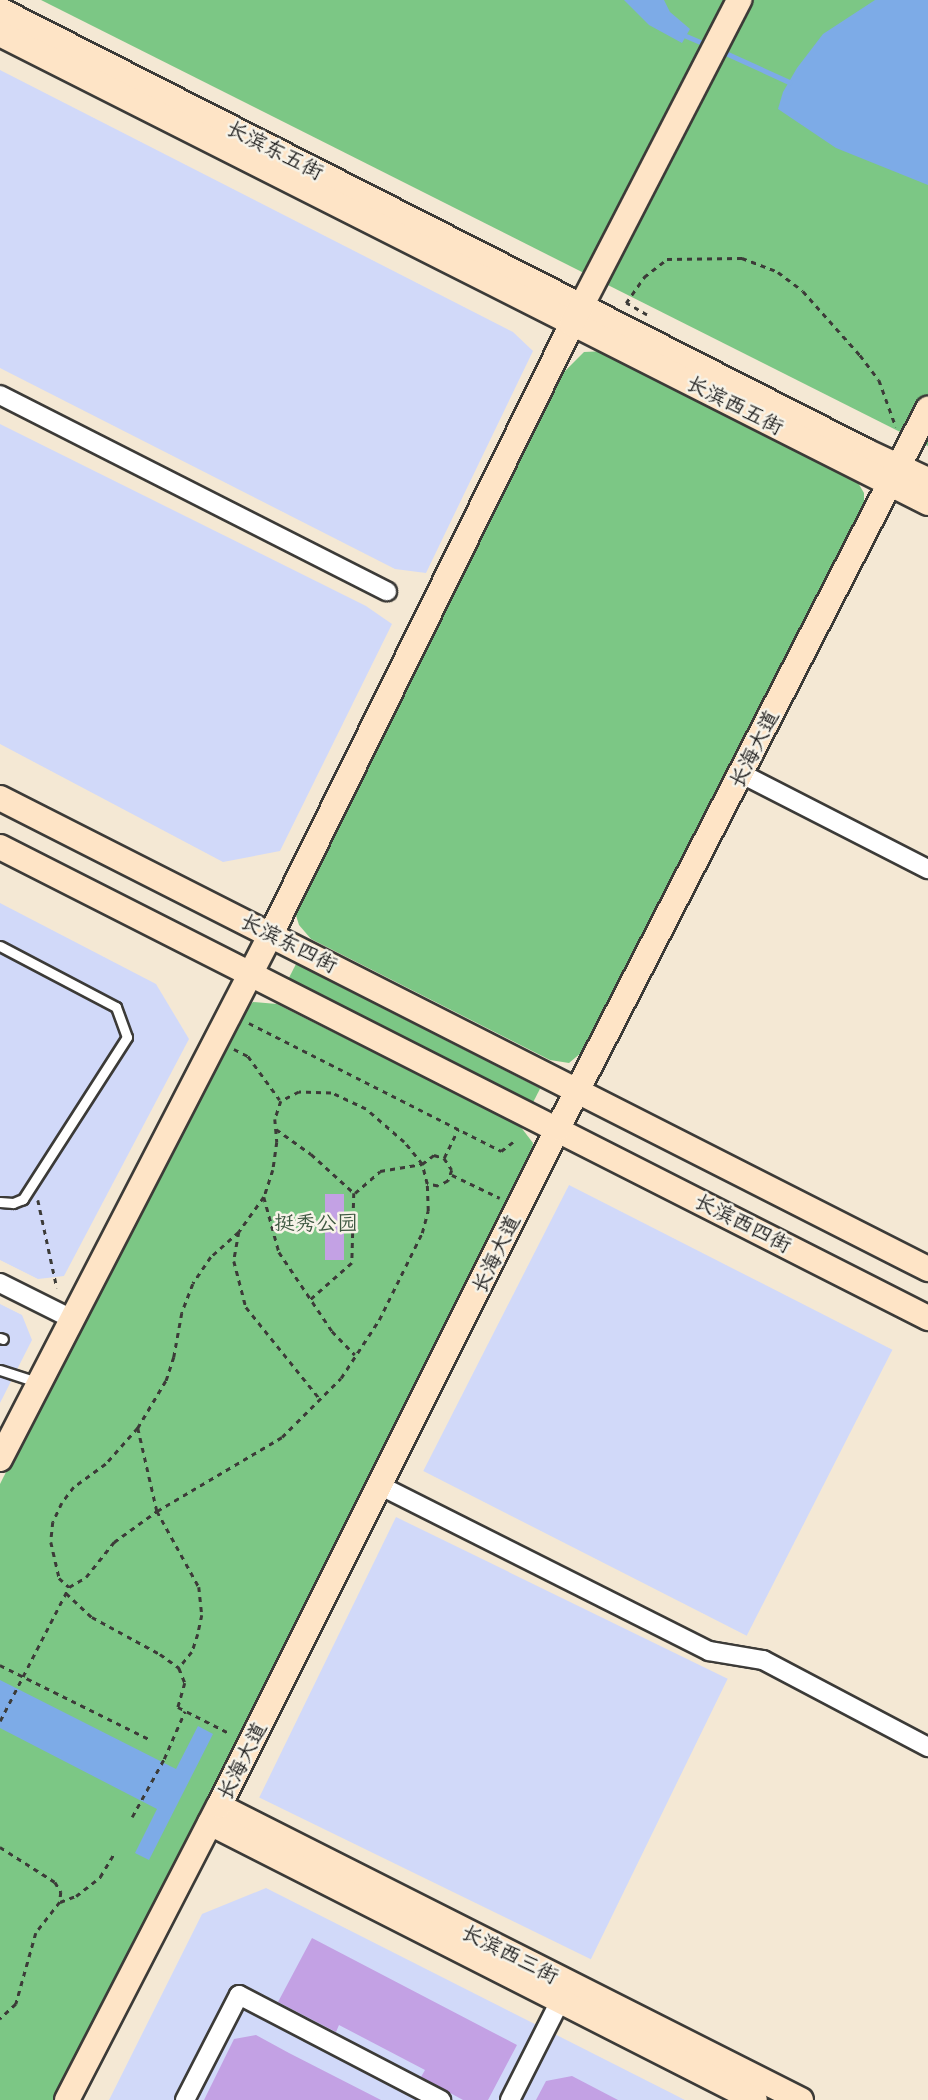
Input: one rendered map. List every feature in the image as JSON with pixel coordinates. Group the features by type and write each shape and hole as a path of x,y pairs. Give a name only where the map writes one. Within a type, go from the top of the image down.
{"street":[{"path":"0,1459 251,974 577,315 739,0"},
{"name":"长滨东五街","path":"0,10 545,299"},
{"name":"长滨东五街","path":"0,34 250,158 545,299"},
{"name":"长滨西五街","path":"545,299 894,475 928,503"},
{"path":"0,395 387,591"},
{"name":"长海大道","path":"67,2100 215,1815 558,1128 928,409"},
{"name":"长滨西五街","path":"894,475 928,480"},
{"path":"741,774 928,869"},
{"name":"长滨东四街","path":"0,798 578,1090"},
{"name":"长滨东四街","path":"0,847 558,1128"},
{"name":"长滨西四街","path":"578,1090 928,1269"},
{"name":"长滨西四街","path":"558,1128 928,1318"},
{"path":"0,1283 72,1319"},
{"path":"381,1486 709,1651 763,1661 928,1747"},
{"name":"长滨西三街","path":"215,1815 560,2001 755,2100"},
{"name":"长滨西三街","path":"215,1815 802,2100"},
{"path":"185,2100 240,1995 441,2100"},
{"path":"510,2100 560,2001"}],"lane":[{"path":"0,946 116,1007 127,1037 23,1199 13,1203 0,1202"},
{"path":"0,1370 40,1382"}],"path":[{"path":"626,303 644,277 667,259 743,258 778,272 803,291 879,380 896,426 892,434"},
{"path":"244,1020 501,1151 513,1142"},
{"path":"69,1587 59,1578 51,1542 54,1522 62,1503 74,1487 106,1464 138,1428 166,1381 174,1357 181,1313 193,1284 211,1257 239,1232 264,1197 273,1170 281,1101 248,1056 228,1046"},
{"path":"0,1721 69,1587 86,1577 114,1542 157,1511 282,1437 320,1399 379,1320 422,1233 428,1211 427,1184 422,1164 404,1142 366,1109 331,1093 299,1092 281,1101"},
{"path":"276,1129 311,1154 354,1193"},
{"path":"444,1158 458,1129"},
{"path":"310,1300 352,1263 354,1193 380,1171 422,1164 429,1157 444,1158 451,1166 451,1174 443,1184 427,1184"},
{"path":"451,1174 519,1207"},
{"path":"34,1183 57,1288"},
{"path":"264,1197 279,1252 332,1331 355,1355"},
{"path":"239,1232 234,1261 246,1307 320,1399"},
{"path":"138,1428 157,1511 199,1587 202,1615 198,1634 192,1652 179,1668"},
{"path":"66,1593 92,1617 160,1654 179,1668 185,1682 178,1707 229,1733"},
{"path":"0,1665 149,1739"},
{"path":"132,1817 164,1759 185,1711"},
{"path":"0,1847 55,1882 61,1892 60,1902"},
{"path":"0,2019 16,2004 36,1933 60,1902 76,1896 100,1877 113,1855"}],"shaded area":[{"path":"0,70 513,332 533,351 426,573 395,569 0,368"},
{"path":"0,424 366,606 392,624 280,851 223,862 0,744"},
{"path":"0,903 156,984 189,1039 64,1276 38,1279 0,1260"},
{"path":"569,1185 892,1350 747,1636 423,1471"},
{"path":"0,1304 22,1315 32,1340 0,1403"},
{"path":"396,1517 728,1679 591,1959 259,1797"},
{"path":"266,1888 685,2100 109,2100 202,1914"}],"green space":[{"path":"41,0 928,0 928,446"},
{"path":"607,351 854,476 864,493 864,510 588,1047 569,1063 550,1060 311,939 299,925 295,912 301,892 564,372 584,352"},
{"path":"296,964 540,1088 533,1103 289,978"},
{"name":"挺秀公园","path":"253,1002 277,1004 520,1126 533,1143 530,1162 56,2100 0,2100 0,1484 235,1019"}],"water":[{"path":"624,0 664,0 670,12 690,29 682,43 649,25"},
{"path":"875,0 928,0 928,185 836,148 778,109 783,92 797,68 823,34"},
{"path":"0,1680 176,1769 198,1726 213,1734 149,1860 135,1853 157,1809 0,1728"}],"building":[{"path":"325,1194 344,1194 344,1260 325,1260"},
{"path":"312,1938 517,2045 488,2100 463,2100 421,2077 425,2070 339,2025 336,2032 278,2002"},
{"path":"256,2035 381,2100 204,2100 234,2039"},
{"path":"572,2076 618,2100 536,2100 546,2081"}],"waterway":[{"path":"686,36 709,46"},
{"path":"721,51 789,82"}]}
